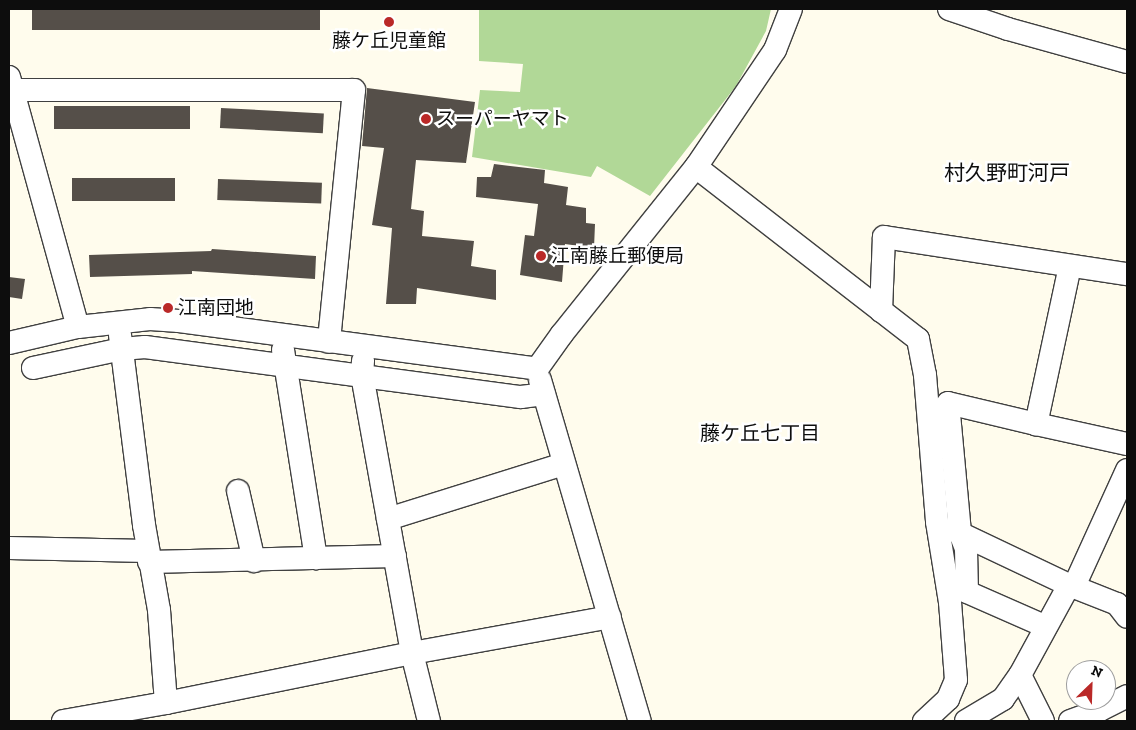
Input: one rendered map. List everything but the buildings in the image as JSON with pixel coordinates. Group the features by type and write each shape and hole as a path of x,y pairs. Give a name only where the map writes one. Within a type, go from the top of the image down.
{"street":[{"path":"537,369 562,334 696,167 775,50 791,9"},
{"path":"949,9 983,15 1127,62"},
{"path":"78,327 10,83 354,90 329,342"},
{"path":"696,167 918,340 925,375 938,522 950,602 956,680 948,699 924,721"},
{"path":"881,311 884,237 1127,274"},
{"path":"1036,424 1070,266"},
{"path":"33,368 120,337 150,319 179,321 283,353 363,363 521,397 544,394"},
{"path":"9,343 78,327 120,337"},
{"path":"120,337 148,556 159,610 166,703"},
{"path":"283,353 329,342 363,363 537,369"},
{"path":"283,353 316,558"},
{"path":"363,363 412,653 429,721"},
{"path":"537,369 640,721"},
{"path":"1042,625 967,592 966,549 960,533 948,403 1127,444"},
{"path":"388,519 564,464"},
{"path":"972,720 1003,699 1020,675 1073,584 1127,470"},
{"path":"238,492 254,561"},
{"path":"938,522 1117,604 1127,617"},
{"path":"9,548 254,561 395,556"},
{"path":"63,721 166,703 412,653 610,617"},
{"path":"1020,675 1043,721"},
{"path":"1070,721 1127,696"}],"green space":[{"path":"479,9 771,9 766,31 736,86 650,196 597,166 591,177 472,157 480,90 520,92 523,64 479,61"}],"place":[{"name":"藤ケ丘児童館","path":"389,22"},
{"name":"スーパーヤマト","path":"426,119"},
{"name":"江南藤丘郵便局","path":"541,256"},
{"name":"江南団地","path":"168,308"}],"district":[{"name":"村久野町河戸","path":"1007,173"},
{"name":"藤ケ丘七丁目","path":"760,433"}]}
